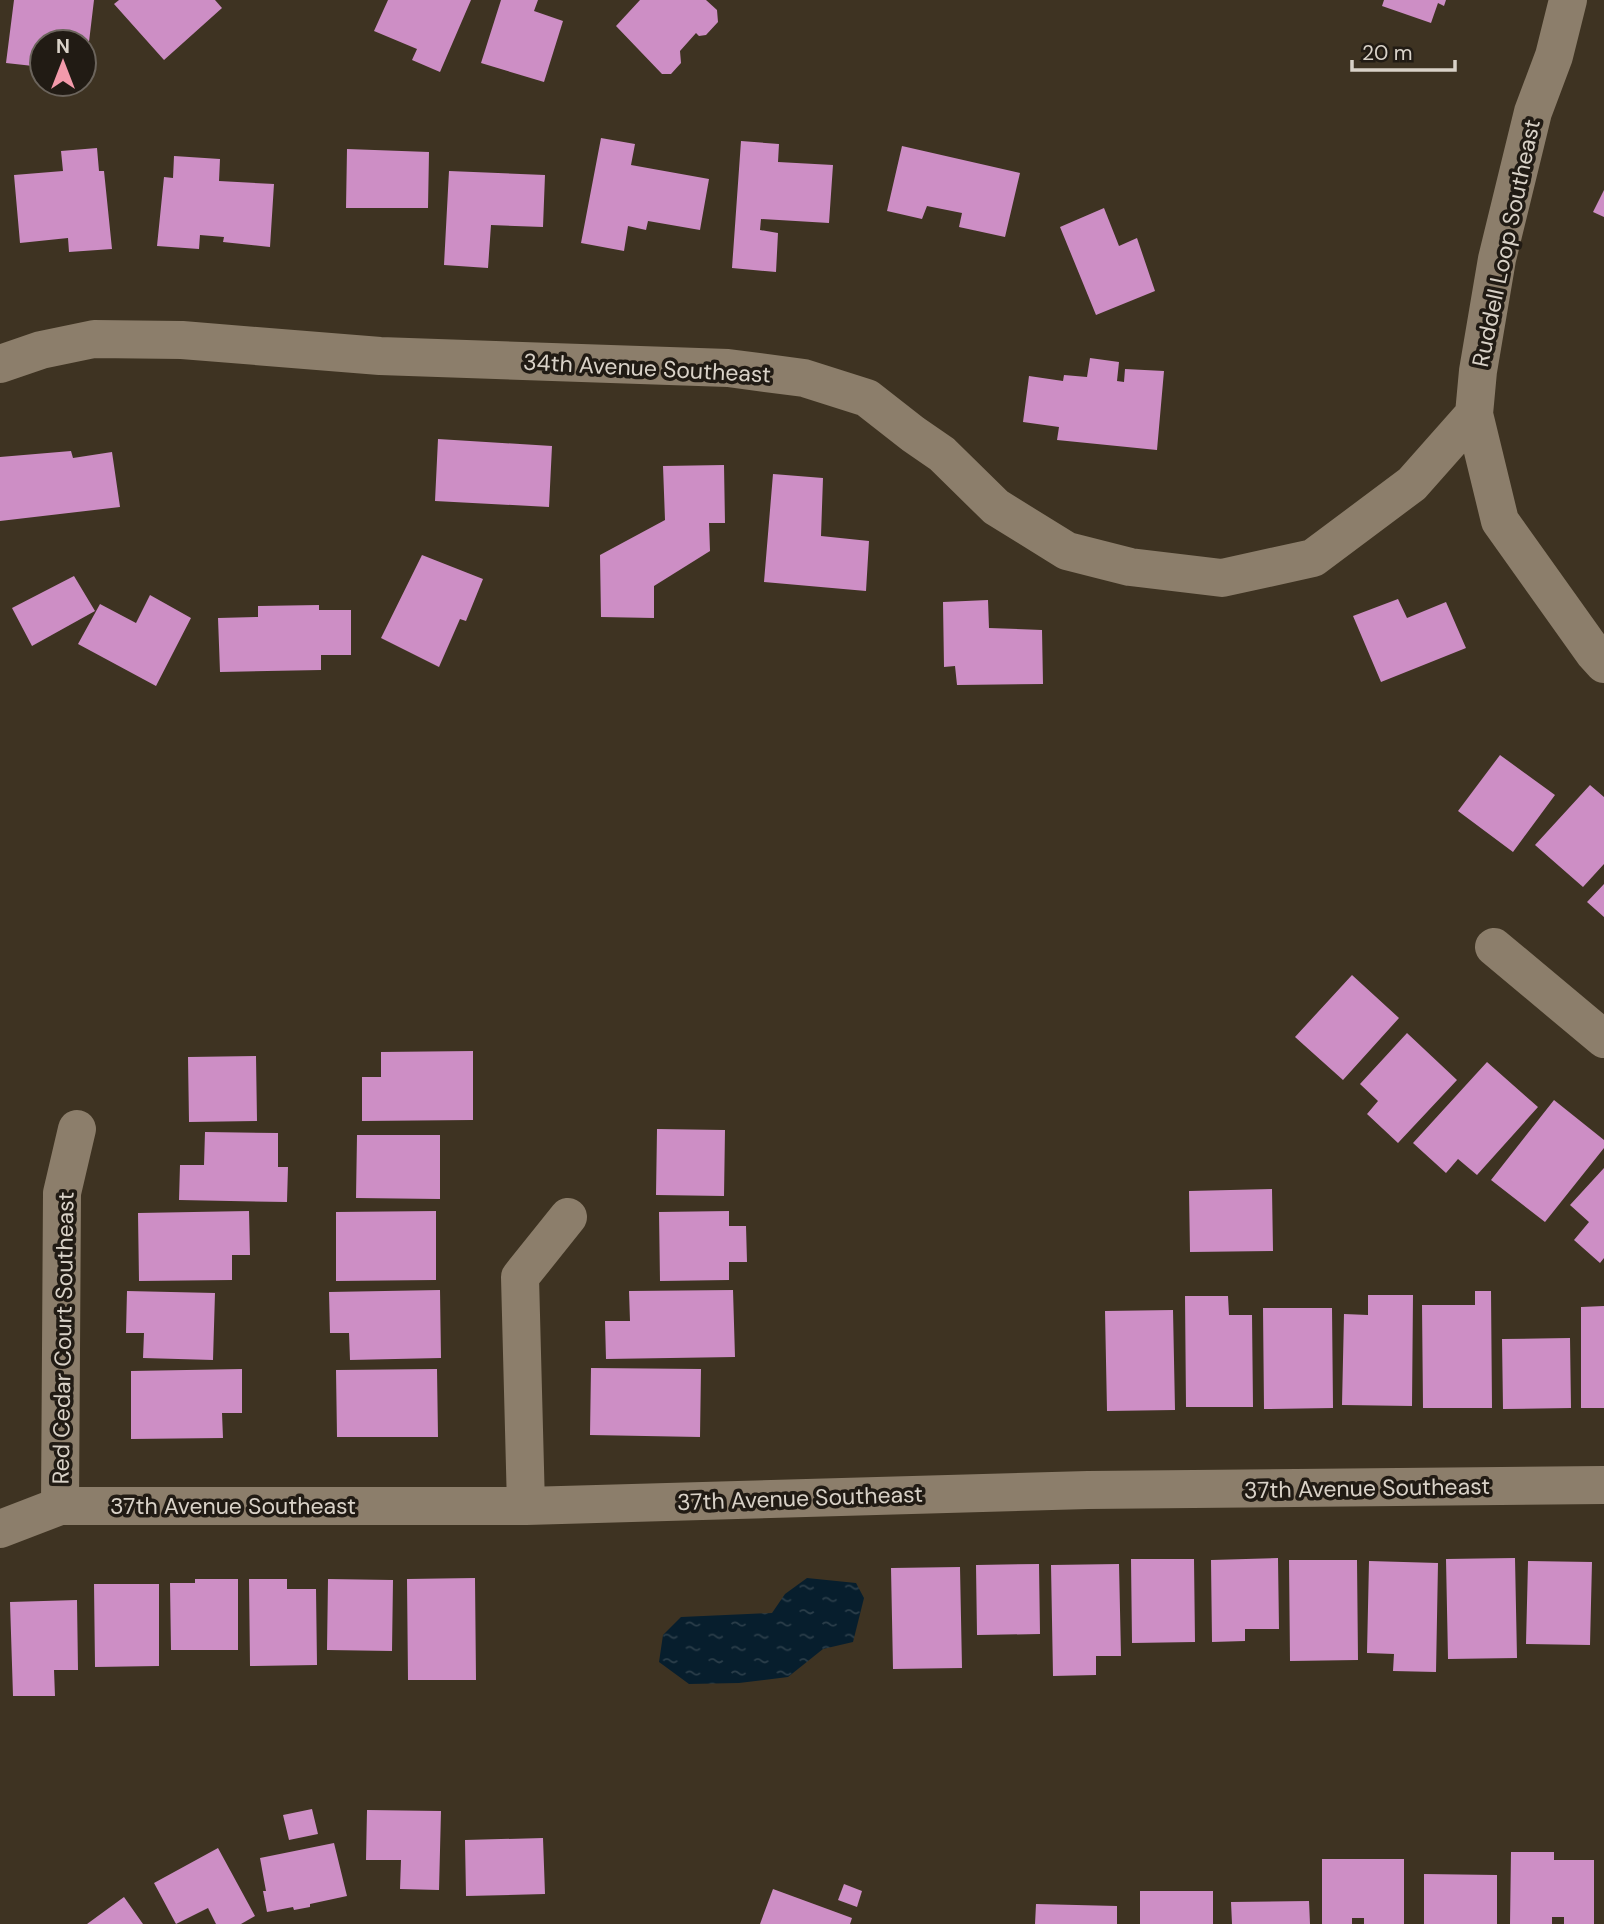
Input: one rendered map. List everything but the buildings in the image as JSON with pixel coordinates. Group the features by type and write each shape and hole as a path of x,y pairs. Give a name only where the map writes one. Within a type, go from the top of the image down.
{"street":[{"name":"Ruddell Loop Southeast","path":"1568,0 1554,56 1533,112 1497,259 1478,370 1474,414 1500,521 1604,664"},
{"name":"34th Avenue Southeast","path":"0,364 41,350 93,339 182,340 380,356 728,368 804,378 867,398 942,454 996,507 1067,551 1130,567 1222,578 1313,558 1412,484 1474,414"},
{"path":"1494,947 1604,1040"},
{"name":"Red Cedar Court Southeast","path":"60,1506 62,1194 77,1129"},
{"path":"526,1506 520,1277 568,1217"},
{"name":"37th Avenue Southeast","path":"0,1529 60,1506 526,1506 1088,1490 1604,1485"}],"water":[{"path":"807,1578 856,1583 864,1598 853,1642 823,1649 788,1677 739,1683 689,1684 659,1662 663,1635 681,1617 772,1613 785,1594"}]}
